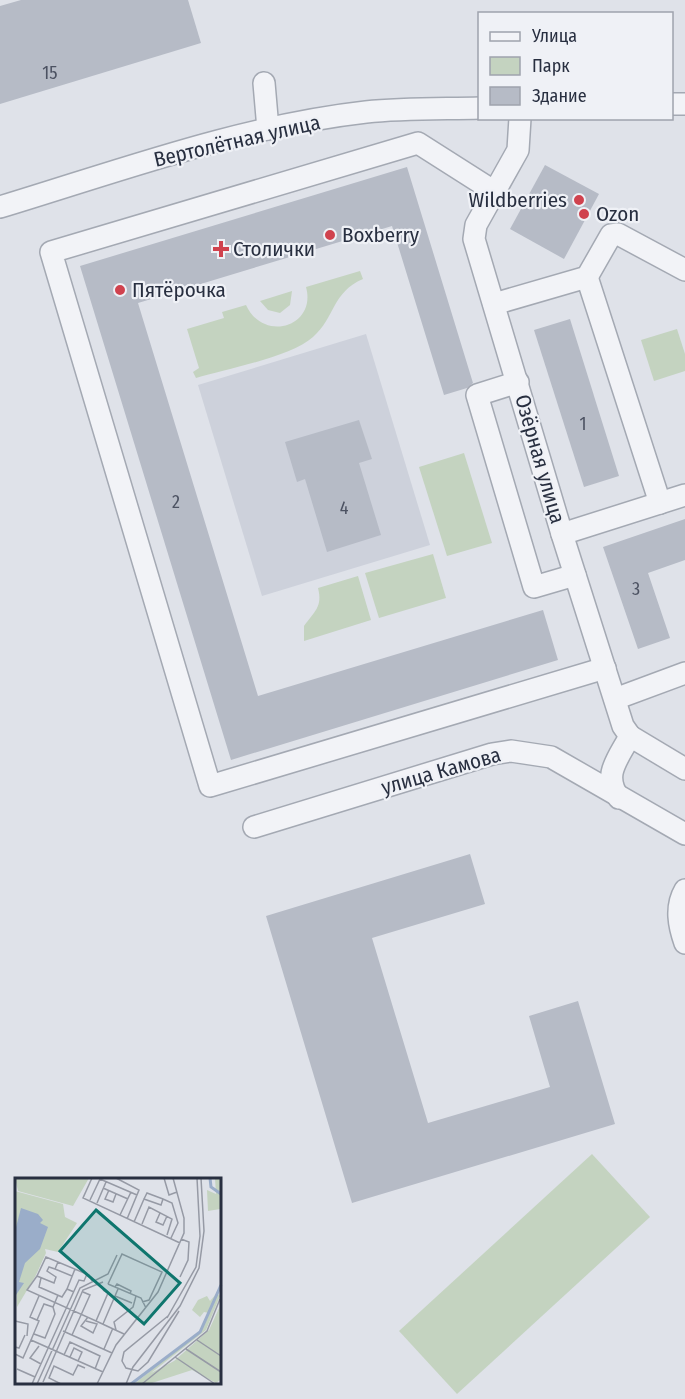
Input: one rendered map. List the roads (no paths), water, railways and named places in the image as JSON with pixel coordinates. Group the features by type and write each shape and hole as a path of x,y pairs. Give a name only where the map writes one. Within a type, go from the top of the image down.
{"street":[{"path":"264,83 268,129"},
{"name":"Вертолётная улица","path":"0,207 157,159 268,129 366,112 478,108"},
{"name":"Озёрная улица","path":"520,120 518,150 476,225 474,239 562,534 615,699 630,736"},
{"path":"495,192 418,143 51,252 210,786 605,668"},
{"path":"494,304 587,277 611,235 618,234 685,270"},
{"path":"587,277 660,503"},
{"path":"518,382 477,395 520,542 534,587 575,575"},
{"path":"562,534 685,495"},
{"path":"615,699 685,673"},
{"path":"620,798 612,789 610,776 630,736 685,769"},
{"name":"улица Камова","path":"254,827 492,754 512,751 551,758 685,834"},
{"path":"685,890 679,910 680,927 685,943"}],"place":[{"name":"Wildberries","path":"579,200"},
{"name":"Ozon","path":"584,214"},
{"name":"Boxberry","path":"330,235"},
{"name":"Столички","path":"221,249"},
{"name":"Пятёрочка","path":"120,290"}]}
